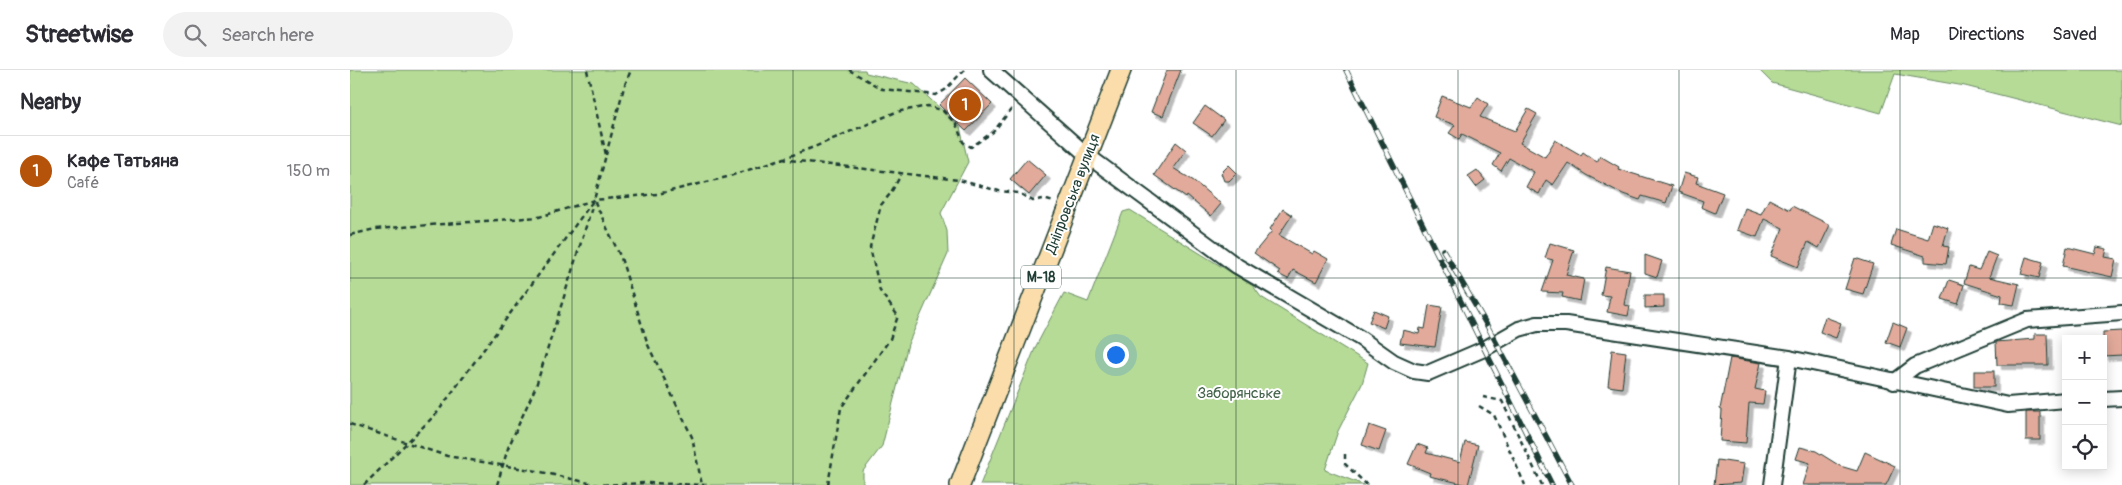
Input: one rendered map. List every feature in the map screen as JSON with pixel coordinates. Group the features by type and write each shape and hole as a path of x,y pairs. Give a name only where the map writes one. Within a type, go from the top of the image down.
{"highway":[{"name":"Дніпровська вулиця","path":"960,485 1122,70"}],"street":[{"path":"991,70 1088,156 1237,266 1360,338 1394,362 1414,371 1428,373 1438,370 1484,349 1519,329 1537,324 1566,324 1789,358 2008,405 2062,400"},
{"path":"1894,382 1916,366 2027,320 2122,313"},
{"path":"1772,485 1782,396 1789,358"},
{"path":"2107,399 2122,398"}],"path":[{"path":"587,70 606,155"},
{"path":"497,485 503,465 536,386 594,200 624,87 631,70"},
{"path":"849,70 882,88 936,96 945,90 964,70"},
{"path":"350,236 375,229 538,217 594,200 658,194 726,177 814,148 896,112 928,106 943,111 956,124 963,142 971,147 993,132 1021,97"},
{"path":"781,159 959,180 998,191 1019,192 1033,201 1043,198 1068,207"},
{"path":"828,485 841,408 890,339 898,316 880,290 870,246 880,204 890,194 902,174"},
{"path":"364,485 437,413 594,200"},
{"path":"594,200 621,258 648,345 692,437 702,484"},
{"path":"1483,397 1502,401 1542,485"},
{"path":"1479,406 1494,414 1525,485"},
{"path":"350,424 447,456 503,465 598,485 707,485"},
{"path":"1345,454 1346,464 1366,485"}],"green space":[{"path":"350,70 865,70 866,73 914,84 960,127 968,162 941,213 947,231 948,254 908,344 882,446 863,471 863,485 350,485"},
{"path":"1759,70 2122,70 2122,126 1965,86 1895,74 1881,113 1772,83"},
{"name":"Заборянське","path":"1130,210 1253,286 1261,297 1368,363 1362,384 1338,431 1325,470 1364,485 980,485 1036,346 1064,293 1088,302 1123,212"}],"building":[{"path":"1167,70 1181,70 1163,116 1151,112"},
{"path":"965,78 992,104 966,131 939,105"},
{"path":"1442,96 1471,107 1478,97 1488,104 1480,117 1515,131 1528,109 1537,114 1520,143 1545,157 1555,140 1581,155 1583,152 1597,162 1600,156 1619,167 1618,169 1672,186 1666,203 1642,196 1640,200 1623,194 1586,175 1568,163 1553,185 1546,180 1539,194 1526,187 1534,172 1509,158 1501,171 1493,165 1500,153 1462,134 1459,139 1449,133 1455,125 1434,117"},
{"path":"1205,106 1224,120 1212,136 1193,123"},
{"path":"1176,142 1186,150 1173,168 1194,181 1221,204 1211,216 1187,196 1186,198 1154,175"},
{"path":"1027,159 1046,175 1029,195 1010,179"},
{"path":"1229,165 1237,173 1229,181 1224,181 1221,173"},
{"path":"1477,170 1485,180 1476,187 1468,176"},
{"path":"1684,173 1698,177 1696,183 1723,193 1715,213 1701,207 1703,201 1678,192"},
{"path":"1769,199 1790,210 1792,206 1830,225 1819,248 1808,242 1798,267 1771,256 1783,228 1764,219 1757,237 1737,230 1745,208 1761,214"},
{"path":"1283,209 1292,215 1279,235 1312,254 1314,251 1328,259 1316,282 1293,270 1288,279 1278,274 1280,271 1254,253 1272,231 1270,229"},
{"path":"1933,223 1948,228 1943,246 1949,247 1946,264 1925,262 1925,256 1891,245 1896,229 1928,239"},
{"path":"1550,243 1574,250 1566,275 1584,279 1580,301 1562,297 1563,293 1542,292 1553,260 1545,258"},
{"path":"2067,247 2095,254 2097,247 2107,249 2105,257 2116,259 2112,277 2063,266"},
{"path":"1987,252 1997,256 1989,277 2019,284 2014,305 2001,303 2002,295 1964,283 1969,267 1979,270"},
{"path":"1645,255 1662,261 1657,277 1645,273"},
{"path":"2026,257 2043,262 2039,278 2021,274"},
{"path":"1855,258 1873,264 1863,294 1845,289"},
{"path":"1606,267 1630,271 1624,305 1630,306 1628,316 1607,312 1610,296 1601,295"},
{"path":"1949,280 1964,285 1958,304 1942,299"},
{"path":"1645,295 1664,295 1664,307 1645,308"},
{"path":"1429,305 1442,307 1435,347 1400,343 1403,330 1419,334 1420,328 1425,329"},
{"path":"1374,310 1388,316 1384,328 1369,322"},
{"path":"1825,317 1841,323 1836,338 1820,332"},
{"path":"1893,322 1907,328 1900,347 1886,342"},
{"path":"2122,331 2122,355 2107,356 2107,335 2103,335 2103,332"},
{"path":"2035,334 2047,334 2048,365 1997,365 1996,342 2035,339"},
{"path":"1612,350 1626,352 1622,388 1608,386"},
{"path":"1730,358 1761,363 1755,389 1765,391 1763,404 1749,403 1746,443 1720,441 1722,410 1720,409"},
{"path":"1974,371 1994,371 1994,387 1974,387"},
{"path":"2026,412 2040,412 2040,440 2026,440"},
{"path":"1369,425 1386,431 1379,451 1362,445"},
{"path":"1465,442 1478,445 1468,485 1429,476 1430,473 1408,464 1417,444 1428,448 1426,453 1460,462"},
{"path":"1800,447 1816,451 1840,466 1857,471 1865,452 1895,466 1886,485 1803,485 1810,463 1796,459"},
{"path":"1717,460 1744,464 1741,483 1714,485"}],"railway":[{"path":"1346,70 1552,485"},
{"path":"1443,250 1489,329 1572,485"}],"place":[{"name":"Кафе Татьяна","path":"965,105"}]}
